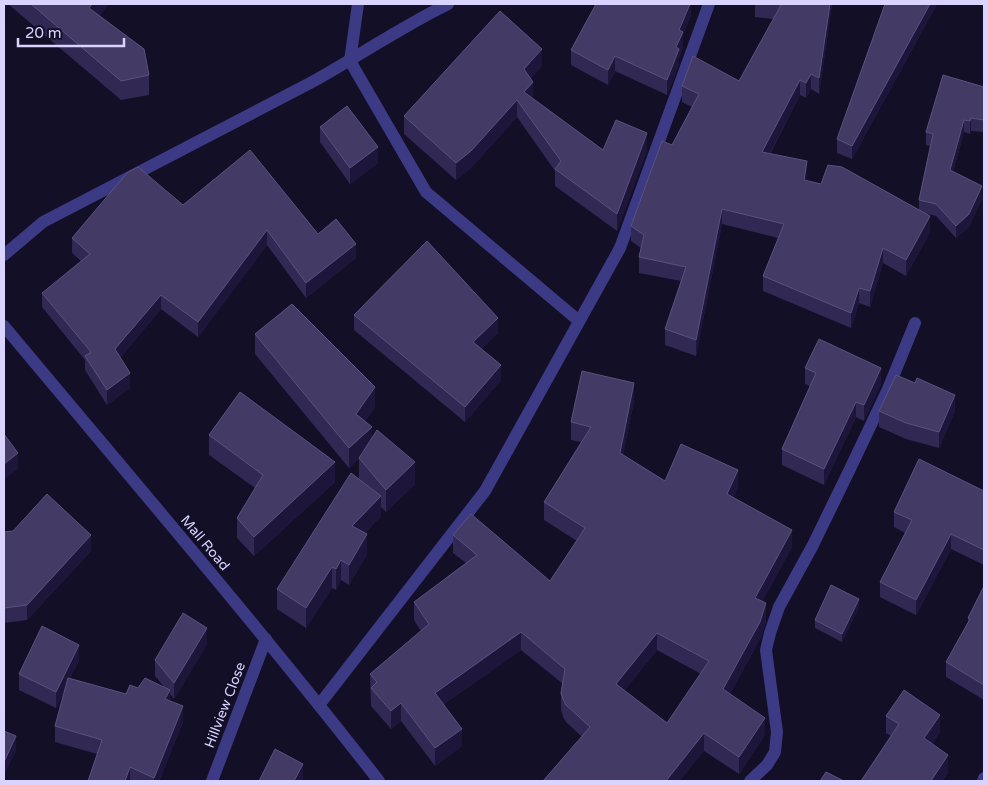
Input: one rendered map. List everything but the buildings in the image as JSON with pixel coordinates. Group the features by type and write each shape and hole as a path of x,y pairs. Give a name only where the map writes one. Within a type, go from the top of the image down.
{"street":[{"path":"358,4 350,61 426,192 580,321"},
{"path":"4,256 43,222 312,82 448,4"},
{"path":"319,705 485,491 580,321 620,248 709,4"},
{"path":"750,781 767,765 775,752 777,732 766,650 779,607 813,545 849,471 916,323"},
{"name":"Mall Road","path":"4,326 266,639 379,781"},
{"name":"Hillview Close","path":"212,781 266,639"}]}
